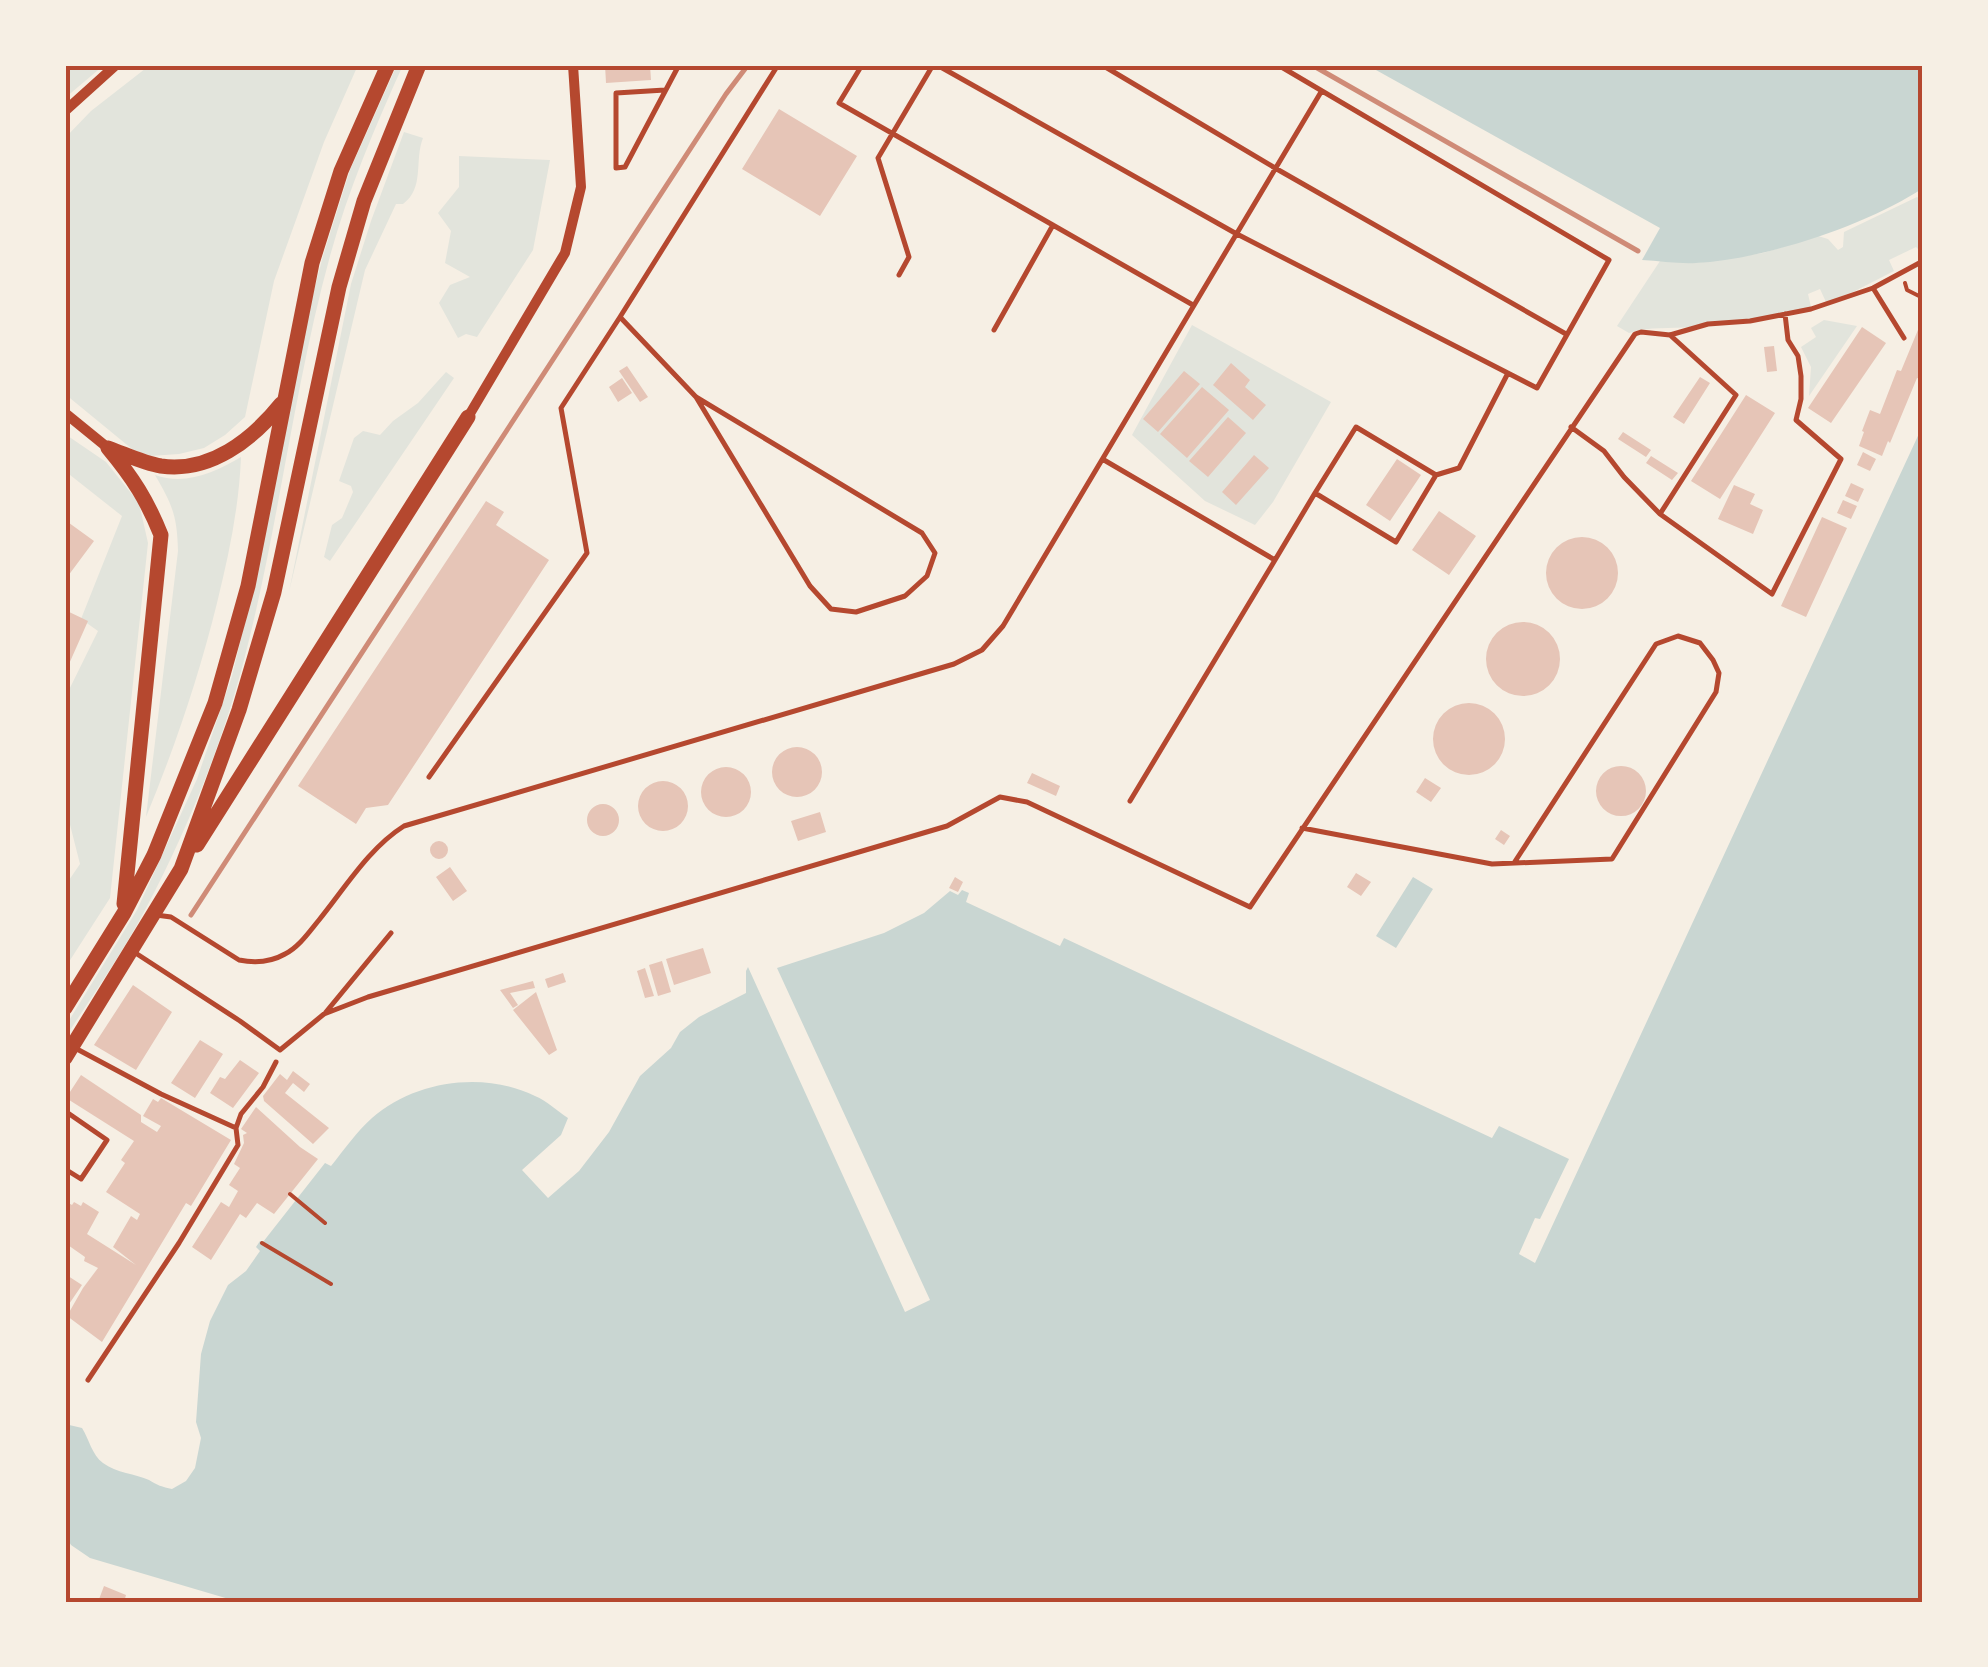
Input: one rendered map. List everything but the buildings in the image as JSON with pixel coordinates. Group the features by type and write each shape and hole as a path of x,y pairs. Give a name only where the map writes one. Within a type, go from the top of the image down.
{"main road":[{"path":"65,1008 124,913 154,855 215,702 248,586 312,263 340,171 388,65"},
{"path":"181,869 239,710 274,592 321,366 364,201 420,65"},
{"path":"108,448 161,466 195,465 237,446 264,424 283,401"},
{"path":"68,1052 468,417"},
{"path":"108,448 148,503 162,535 124,913"}],"street":[{"path":"65,112 116,65"},
{"path":"468,417 565,253 581,186 573,65"},
{"path":"67,418 108,448"}],"lane":[{"path":"665,90 616,93 616,168 626,167 678,65"},
{"path":"429,778 588,552 561,408 778,65"},
{"path":"862,65 839,104 1192,305"},
{"path":"899,276 909,257 878,158 935,65 1235,234 1537,388 1608,260 1278,65"},
{"path":"1102,65 1566,334"},
{"path":"153,914 171,917 238,960 268,960 288,953 304,938 385,838 404,826 954,664 982,650 1004,626 1321,92"},
{"path":"994,330 1054,225"},
{"path":"324,1014 368,996 947,826 1000,797 1027,802 1250,906 1635,334 1670,335 1708,324 1750,321 1826,304 1872,288 1923,261"},
{"path":"1872,288 1904,338"},
{"path":"1570,428 1604,451 1660,514 1772,594 1841,459 1796,420 1801,376 1798,356 1788,340 1785,314"},
{"path":"620,317 696,397 810,586 831,609 856,612 906,596 927,576 935,553 922,533 696,397"},
{"path":"1660,514 1736,394 1670,335"},
{"path":"1315,493 1396,542 1436,475 1459,468 1508,373"},
{"path":"1130,802 1356,427 1436,475"},
{"path":"1102,460 1275,560"},
{"path":"1302,828 1492,864 1612,860 1716,692 1719,673 1700,644 1678,636 1656,644 1514,863"},
{"path":"132,950 280,1050 324,1014 391,933"},
{"path":"68,1052 236,1128"},
{"path":"88,1380 238,1145 236,1128 241,1114 276,1062"},
{"path":"65,1111 107,1140 80,1179 65,1169"}],"path":[{"path":"1902,273 1907,290 1923,298"},
{"path":"290,1194 325,1223"},
{"path":"262,1242 331,1284"}],"shaded area":[{"path":"73,65 104,65 65,98 65,73"},
{"path":"150,65 358,65 324,142 274,281 245,417 204,448 150,456 132,449 65,394 65,138 91,111"},
{"path":"397,65 403,65 345,207 317,305 268,556 226,720 189,818 160,880 127,943 65,1038 65,1027 137,910 197,779 232,676 252,593 307,317 323,256 350,170"},
{"path":"1367,65 1923,65 1923,188 1874,215 1782,248 1696,263 1642,260 1660,228"},
{"path":"404,132 423,138 417,182 410,197 403,204 396,204 365,270 289,592 351,284"},
{"path":"459,156 550,160 533,250 477,337 466,334 458,338 439,303 450,285 470,277 445,263 451,231 438,213 459,187"},
{"path":"1917,197 1923,201 1923,254 1916,247 1889,260 1894,271 1853,292 1826,302 1820,289 1808,294 1811,307 1753,320 1629,333 1617,326 1660,261 1696,263 1763,253 1818,236 1828,239 1838,250 1843,247 1844,232"},
{"path":"1824,320 1857,326 1809,396 1811,367 1801,347 1816,337 1811,328"},
{"path":"1192,325 1331,402 1273,502 1255,525 1205,501 1132,435"},
{"path":"446,372 454,378 330,561 324,557 332,525 342,518 353,492 351,486 339,481 354,438 363,431 380,435 418,403"},
{"path":"1923,425 1923,1602 239,1602 90,1558 71,1545 65,1535 65,1424 82,1428 96,1456 114,1469 172,1489 186,1481 195,1468 201,1438 196,1422 201,1354 210,1321 228,1285 246,1271 260,1251 256,1247 260,1241 325,1163 331,1166 372,1118 409,1095 451,1083 494,1084 535,1096 568,1118 561,1135 522,1170 548,1198 579,1171 609,1132 640,1076 671,1048 680,1032 699,1017 746,993 748,967 905,1312 930,1300 777,968 884,933 924,913 950,891 958,895 962,890 969,893 966,902 1060,946 1064,938 1492,1138 1499,1126 1569,1159 1519,1254 1535,1263"},
{"path":"65,434 106,462 139,503 148,543 110,898 65,968 65,886 80,864 65,805 65,698 98,631 81,619 122,516 65,471"},
{"path":"241,457 233,530 210,630 186,711 146,817 178,551 173,512 155,475 189,478"},
{"path":"1413,877 1433,889 1396,948 1376,936"}],"railway":[{"path":"191,915 748,65"},
{"path":"1312,65 1638,251"}]}
